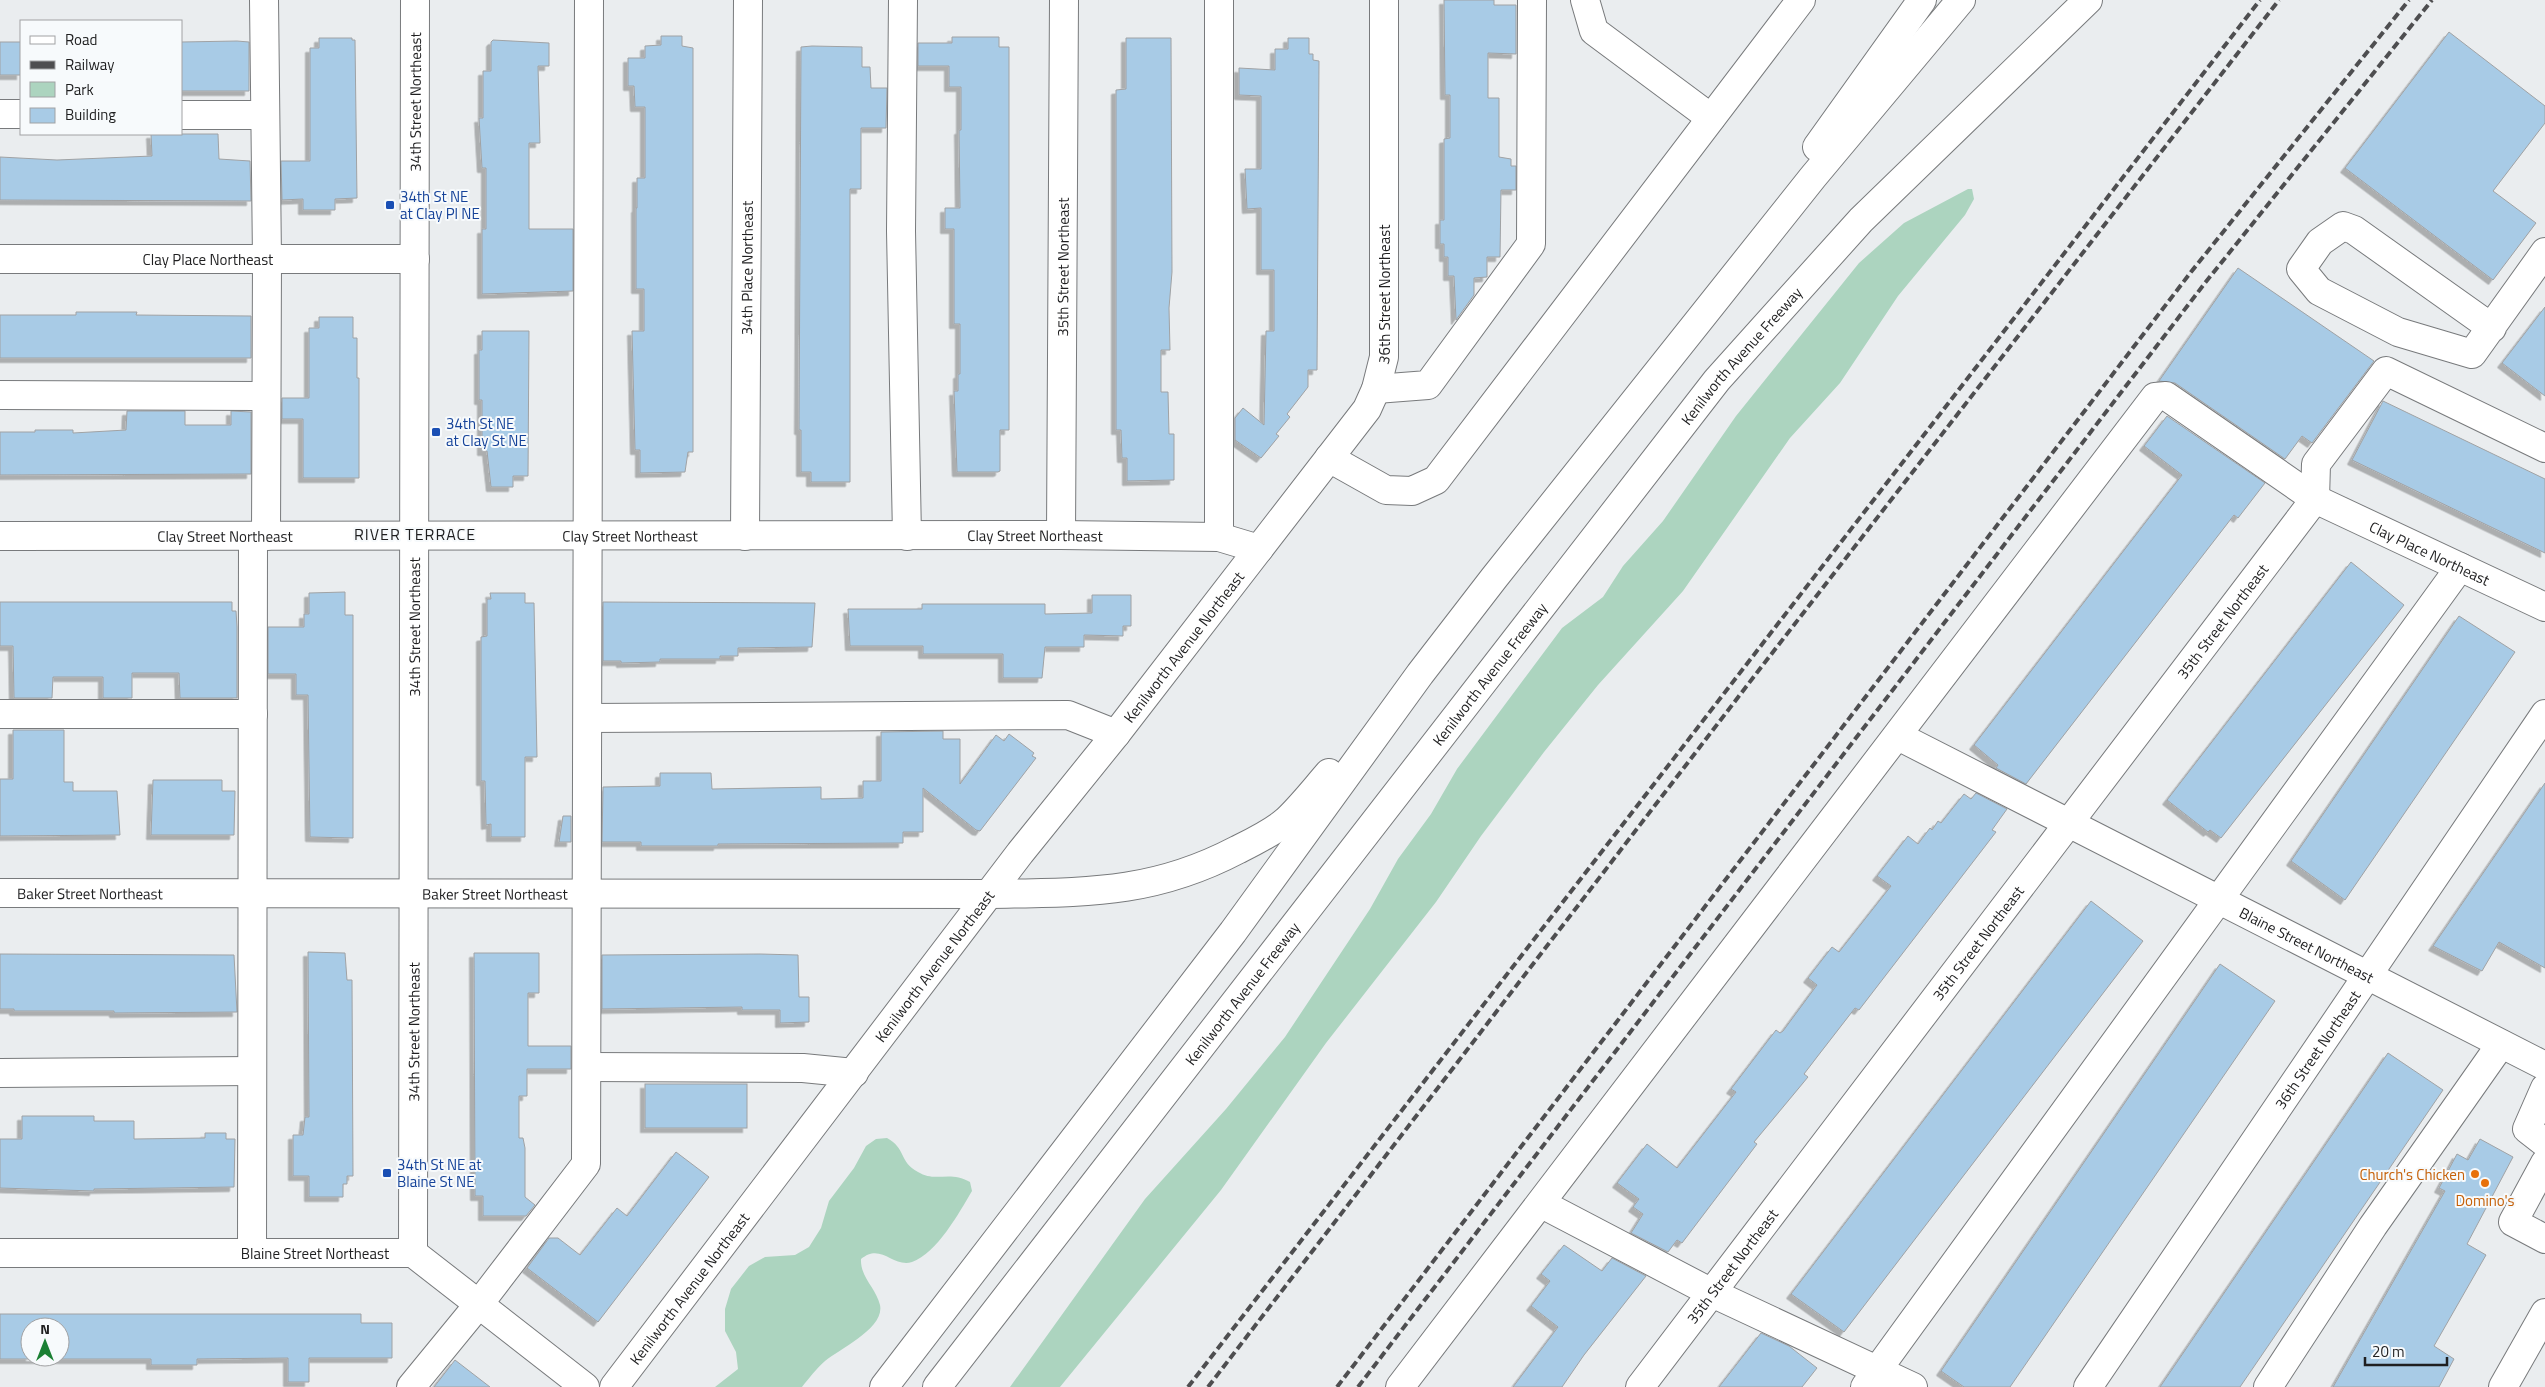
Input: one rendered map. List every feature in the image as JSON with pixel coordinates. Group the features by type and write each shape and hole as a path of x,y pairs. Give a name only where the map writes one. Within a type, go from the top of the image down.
{"main road":[{"path":"252,1253 253,714 266,396 267,259 264,0"},
{"name":"34th Street Northeast","path":"413,1253 415,0"},
{"path":"411,1387 479,1304 586,1164 589,0"},
{"name":"34th Place Northeast","path":"745,536 748,0"},
{"path":"903,0 902,231 907,536"},
{"name":"35th Street Northeast","path":"1061,535 1064,0"},
{"path":"1219,0 1219,537"},
{"name":"36th Street Northeast","path":"1259,549 1367,408 1376,389 1384,357 1384,0"},
{"path":"1376,389 1428,385 1531,244 1532,0"},
{"path":"1585,0 1594,31 1711,118"},
{"path":"1329,458 1386,490 1412,491 1436,480 1801,0"},
{"path":"1692,329 1857,88 1922,0"},
{"path":"884,1387 1233,932 1420,674 1813,177 1961,0"},
{"path":"2014,72 2074,0"},
{"name":"Kenilworth Avenue Freeway","path":"937,1387 1717,380 1861,220 2088,0"},
{"path":"0,114 20,114"},
{"path":"182,115 264,115"},
{"path":"2492,328 2354,230 2343,226 2320,242 2301,269 2319,291 2398,332 2472,354 2492,328 2545,252"},
{"name":"Clay Place Northeast","path":"0,259 415,259"},
{"path":"2315,498 2316,464 2386,371 2545,448"},
{"path":"0,395 266,396"},
{"name":"Clay Place Northeast","path":"1400,1387 1542,1204 2155,397 2166,396 2315,498 2545,607"},
{"name":"35th Street Northeast","path":"1640,1387 2315,498"},
{"name":"Clay Street Northeast","path":"0,536 1061,535 1219,537 1259,549"},
{"name":"Kenilworth Avenue Northeast","path":"614,1387 1020,853 1116,734 1259,549"},
{"path":"1871,1379 2460,567"},
{"name":"Baker Street Northeast","path":"0,893 990,894 1087,892 1126,888 1180,876 1212,863 1285,822 1420,674"},
{"path":"0,714 253,714"},
{"name":"36th Street Northeast","path":"2088,1387 2545,714"},
{"path":"588,718 1068,715 1116,734"},
{"name":"Blaine Street Northeast","path":"1898,736 2545,1066"},
{"path":"2268,1387 2373,1226 2501,1044"},
{"path":"587,1066 803,1068 854,1073"},
{"path":"0,1073 252,1071"},
{"path":"2545,1088 2527,1129 2545,1143"},
{"path":"2545,1163 2513,1222 2545,1239"},
{"path":"1542,1204 1871,1379 1913,1387"},
{"name":"Blaine Street Northeast","path":"0,1253 413,1253"},
{"path":"413,1253 585,1387"},
{"path":"2503,1387 2545,1313"},
{"path":"876,1387 931,1324"}],"green space":[{"path":"1968,189 1972,189 1974,199 1965,215 1898,296 1840,383 1790,438 1683,591 1598,685 1544,752 1481,836 1436,902 1326,1043 1221,1190 1060,1387 1010,1387 1145,1199 1226,1109 1285,1037 1370,909 1398,859 1431,814 1457,769 1562,628 1603,597 1623,566 1663,521 1736,416 1859,263 1904,223"},
{"path":"887,1138 897,1146 908,1164 918,1172 931,1177 956,1177 970,1182 972,1191 954,1221 930,1250 912,1262 899,1262 875,1253 868,1254 861,1259 863,1271 878,1299 880,1314 869,1330 825,1361 802,1387 715,1387 738,1369 736,1352 725,1331 725,1309 731,1289 749,1266 765,1257 795,1255 809,1247 821,1228 829,1201 854,1168 866,1146 876,1139"}],"building":[{"path":"1444,0 1494,0 1494,5 1516,5 1516,54 1488,53 1488,98 1499,98 1499,157 1511,159 1511,166 1516,166 1516,190 1501,190 1500,257 1487,257 1487,277 1474,278 1474,295 1456,320 1454,276 1448,276 1448,257 1444,257 1444,244 1440,244 1440,220 1444,220 1444,139 1450,138 1450,95 1445,95"},
{"path":"2449,32 2545,106 2545,123 2493,191 2536,223 2493,280 2345,168"},
{"path":"661,36 682,36 682,46 693,48 693,452 688,452 685,472 640,473 640,450 635,450 632,331 644,331 644,289 636,289 636,208 637,178 645,178 645,107 635,107 634,86 628,86 628,58 645,58 645,46 661,45"},
{"path":"952,37 999,37 999,47 1009,47 1009,430 1000,430 1000,471 998,472 957,472 954,391 958,391 958,374 960,374 960,324 954,324 954,229 945,229 945,208 960,208 959,130 961,130 961,87 949,87 949,66 918,66 918,43 952,43"},
{"path":"319,38 352,38 352,40 355,40 357,198 335,199 335,210 303,210 303,199 282,200 281,161 310,161 310,48 319,48"},
{"path":"1126,38 1171,38 1172,272 1169,308 1170,350 1161,350 1161,392 1168,392 1169,434 1174,434 1174,480 1127,481 1127,458 1122,458 1121,430 1116,430 1116,90 1126,89"},
{"path":"1288,38 1309,38 1309,54 1313,54 1313,60 1319,61 1317,370 1308,370 1308,387 1287,414 1290,417 1276,434 1279,436 1261,458 1235,440 1235,418 1243,408 1264,425 1266,331 1274,331 1274,270 1261,270 1261,208 1247,209 1245,169 1261,169 1261,96 1239,95 1239,68 1275,70 1275,49 1288,49"},
{"path":"493,40 549,43 549,66 538,66 540,143 529,143 529,229 573,229 573,291 482,294 482,229 486,229 486,168 482,168 479,118 483,118 483,71 491,71 491,42"},
{"path":"0,42 20,42 20,75 0,75"},
{"path":"182,42 249,42 249,91 182,91"},
{"path":"801,47 862,47 862,67 870,67 871,88 887,88 886,128 861,128 861,189 850,189 850,482 811,482 811,472 801,472 801,430 799,430"},
{"path":"218,134 219,159 250,161 251,201 0,200 0,157 57,160 152,156 151,135"},
{"path":"2238,268 2374,361 2312,443 2302,436 2285,459 2175,383 2159,381"},
{"path":"2545,307 2545,396 2502,363"},
{"path":"76,312 137,312 136,315 251,316 251,358 0,358 0,315 76,315"},
{"path":"319,317 353,317 353,338 357,338 357,378 359,378 359,478 303,478 303,419 282,419 282,398 309,398 309,328 319,328"},
{"path":"482,331 529,331 528,476 513,476 513,487 491,487 487,451 482,451 482,400 479,400 479,350 482,350"},
{"path":"2383,401 2545,479 2545,553 2352,460"},
{"path":"127,411 185,411 185,425 231,425 231,411 251,412 251,474 0,475 0,432 73,430 73,433 126,430"},
{"path":"2167,416 2265,483 2238,518 2234,515 2026,784 1996,768 1998,765 1974,745 2182,475 2144,446"},
{"path":"2351,562 2404,605 2221,838 2210,830 2208,832 2167,800"},
{"path":"345,592 345,615 353,615 353,838 310,837 308,695 296,695 296,674 268,674 268,627 304,627 304,614 309,614 309,593"},
{"path":"490,593 525,593 525,603 534,603 537,757 525,757 525,837 491,837 491,824 486,825 485,781 481,781 481,637 487,636 487,599 491,599"},
{"path":"1092,595 1131,595 1131,626 1123,626 1123,636 1084,635 1084,647 1045,647 1042,678 1003,678 1003,654 923,654 923,646 850,646 848,609 922,609 922,604 1045,604 1045,614 1092,613"},
{"path":"0,602 232,602 232,611 236,611 237,627 237,698 180,698 179,673 132,673 132,698 103,698 103,677 53,677 52,698 14,698 13,646 0,646"},
{"path":"603,602 815,603 812,647 738,648 738,656 720,656 720,659 660,659 660,662 621,663 621,661 603,661"},
{"path":"2459,616 2515,652 2345,900 2291,861"},
{"path":"13,730 64,730 64,782 73,782 73,791 117,791 120,835 0,836 0,779 13,779"},
{"path":"943,731 943,739 960,739 960,784 996,735 1004,741 1009,734 1034,753 1032,756 1036,758 980,831 976,830 923,788 923,832 903,832 903,843 641,846 641,842 602,842 603,787 660,786 660,773 711,773 712,789 821,787 821,799 863,798 863,781 881,781 881,732"},
{"path":"153,780 222,780 222,791 235,791 234,835 151,835"},
{"path":"2545,783 2545,968 2499,942 2482,971 2433,946"},
{"path":"1976,793 2007,809 1992,830 1996,832 1859,1010 1855,1008 1804,1074 1808,1077 1754,1142 1757,1144 1682,1243 1677,1240 1668,1252 1631,1233 1643,1214 1633,1207 1639,1199 1617,1183 1647,1144 1677,1168 1736,1092 1731,1089 1776,1030 1780,1033 1783,1031 1817,985 1808,978 1832,947 1839,952 1891,886 1877,876 1908,836 1918,844 1930,828 1932,830 1938,821 1941,823 1964,794 1971,799"},
{"path":"563,816 571,816 571,842 559,842"},
{"path":"2091,901 2143,941 1844,1332 1791,1294"},
{"path":"308,952 345,953 347,980 352,980 353,1176 347,1176 347,1184 343,1184 343,1197 309,1197 309,1176 293,1176 293,1135 303,1135 305,1117 309,1117"},
{"path":"474,953 539,953 539,993 528,993 528,1046 571,1046 571,1069 527,1069 527,1096 519,1096 519,1138 523,1138 525,1148 525,1197 535,1205 526,1216 483,1216 483,1196 475,1196"},
{"path":"0,954 234,955 237,1012 114,1013 114,1011 14,1011 14,1009 0,1009"},
{"path":"602,955 798,955 799,997 809,997 809,1022 780,1023 780,1010 742,1010 742,1007 602,1009"},
{"path":"2220,964 2275,1001 2010,1387 1964,1387 1941,1371"},
{"path":"2388,1053 2443,1090 2240,1387 2160,1387"},
{"path":"645,1084 747,1084 747,1128 645,1128"},
{"path":"22,1116 94,1116 94,1121 134,1121 134,1139 205,1138 205,1133 226,1133 226,1139 235,1139 234,1187 94,1189 94,1191 0,1188 0,1139 22,1139"},
{"path":"2480,1139 2513,1157 2467,1244 2486,1255 2434,1346 2454,1359 2439,1387 2333,1387 2445,1191 2439,1188 2457,1154 2468,1160"},
{"path":"676,1152 709,1177 598,1322 527,1268 549,1238 558,1238 580,1255 617,1208 627,1216"},
{"path":"1564,1245 1602,1271 1612,1258 1646,1276 1584,1355 1562,1387 1513,1387 1558,1327 1531,1306 1550,1281 1541,1274"},
{"path":"0,1314 361,1314 361,1323 392,1323 392,1358 309,1358 309,1382 288,1382 288,1358 197,1359 197,1365 151,1365 151,1359 70,1359 70,1317 20,1317 20,1359 0,1359"},
{"path":"1761,1333 1789,1346 1817,1368 1802,1387 1719,1387"},
{"path":"455,1360 490,1387 434,1387"}],"railway":[{"path":"1188,1387 2260,0"},
{"path":"1208,1387 1759,670 2279,0"},
{"path":"1337,1387 2191,272 2409,0"},
{"path":"1358,1387 2205,283 2432,0"}],"place":[{"name":"34th St NE at Clay Pl NE","path":"390,205"},
{"name":"34th St NE at Clay St NE","path":"436,432"},
{"name":"34th St NE at Blaine St NE","path":"387,1173"},
{"name":"Church's Chicken","path":"2475,1174"},
{"name":"Domino's","path":"2485,1183"}],"district":[{"name":"RIVER TERRACE","path":"415,534"}]}
